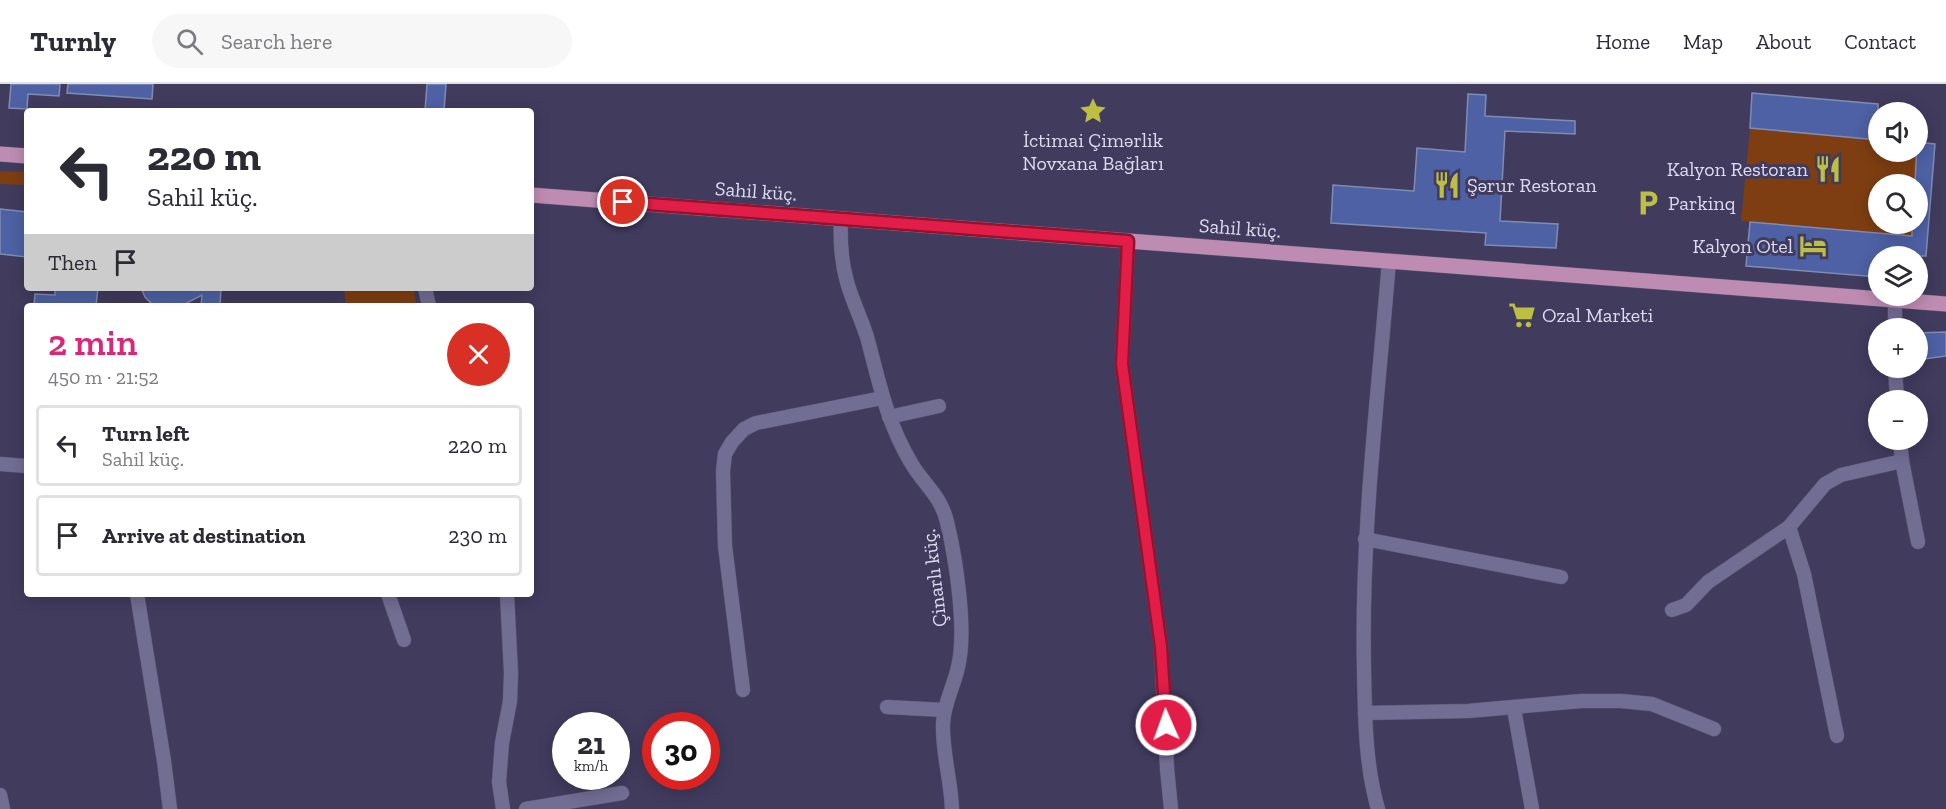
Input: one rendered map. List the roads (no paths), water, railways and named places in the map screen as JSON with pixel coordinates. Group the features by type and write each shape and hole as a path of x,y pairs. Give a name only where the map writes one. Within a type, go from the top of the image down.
{"main road":[{"path":"0,154 24,156"},
{"name":"Sahil küç.","path":"534,195 1868,298"},
{"name":"Sahil küç.","path":"1928,303 1946,304"}],"street":[{"name":"Çinarlı küç.","path":"841,219 841,253 847,282 866,336 882,398 910,462 936,494 947,520 958,590 960,651 958,667 944,710 943,743 950,781 952,809"},
{"path":"1128,241 1122,364 1161,647 1171,809"},
{"path":"1378,809 1372,786 1365,712 1365,539 1389,261"},
{"path":"743,690 725,546 723,471 725,454 744,429 756,423 882,398"},
{"path":"889,417 939,406"},
{"path":"1901,450 1918,542"},
{"path":"1672,610 1686,605 1708,582 1789,527 1826,484 1841,475 1902,461"},
{"path":"0,464 24,466"},
{"path":"1789,527 1804,574 1837,736"},
{"path":"1365,539 1561,577"},
{"path":"137,597 170,809"},
{"path":"389,597 404,640"},
{"path":"503,809 500,782 502,743 510,701 511,673 507,597"},
{"path":"1365,712 1514,708 1621,701 1652,704 1714,729"},
{"path":"887,707 944,710"},
{"path":"1514,708 1532,809"},
{"path":"526,809 622,793"},
{"path":"0,795 3,809"}],"place":[{"name":"İctimai Çimərlik Novxana Bağları","path":"1093,111"},
{"name":"Kalyon Restoran","path":"1828,169"},
{"name":"Şərur Restoran","path":"1447,185"},
{"name":"Parkinq","path":"1648,203"},
{"name":"Kalyon Otel","path":"1813,246"},
{"name":"Ozal Marketi","path":"1522,315"}]}
